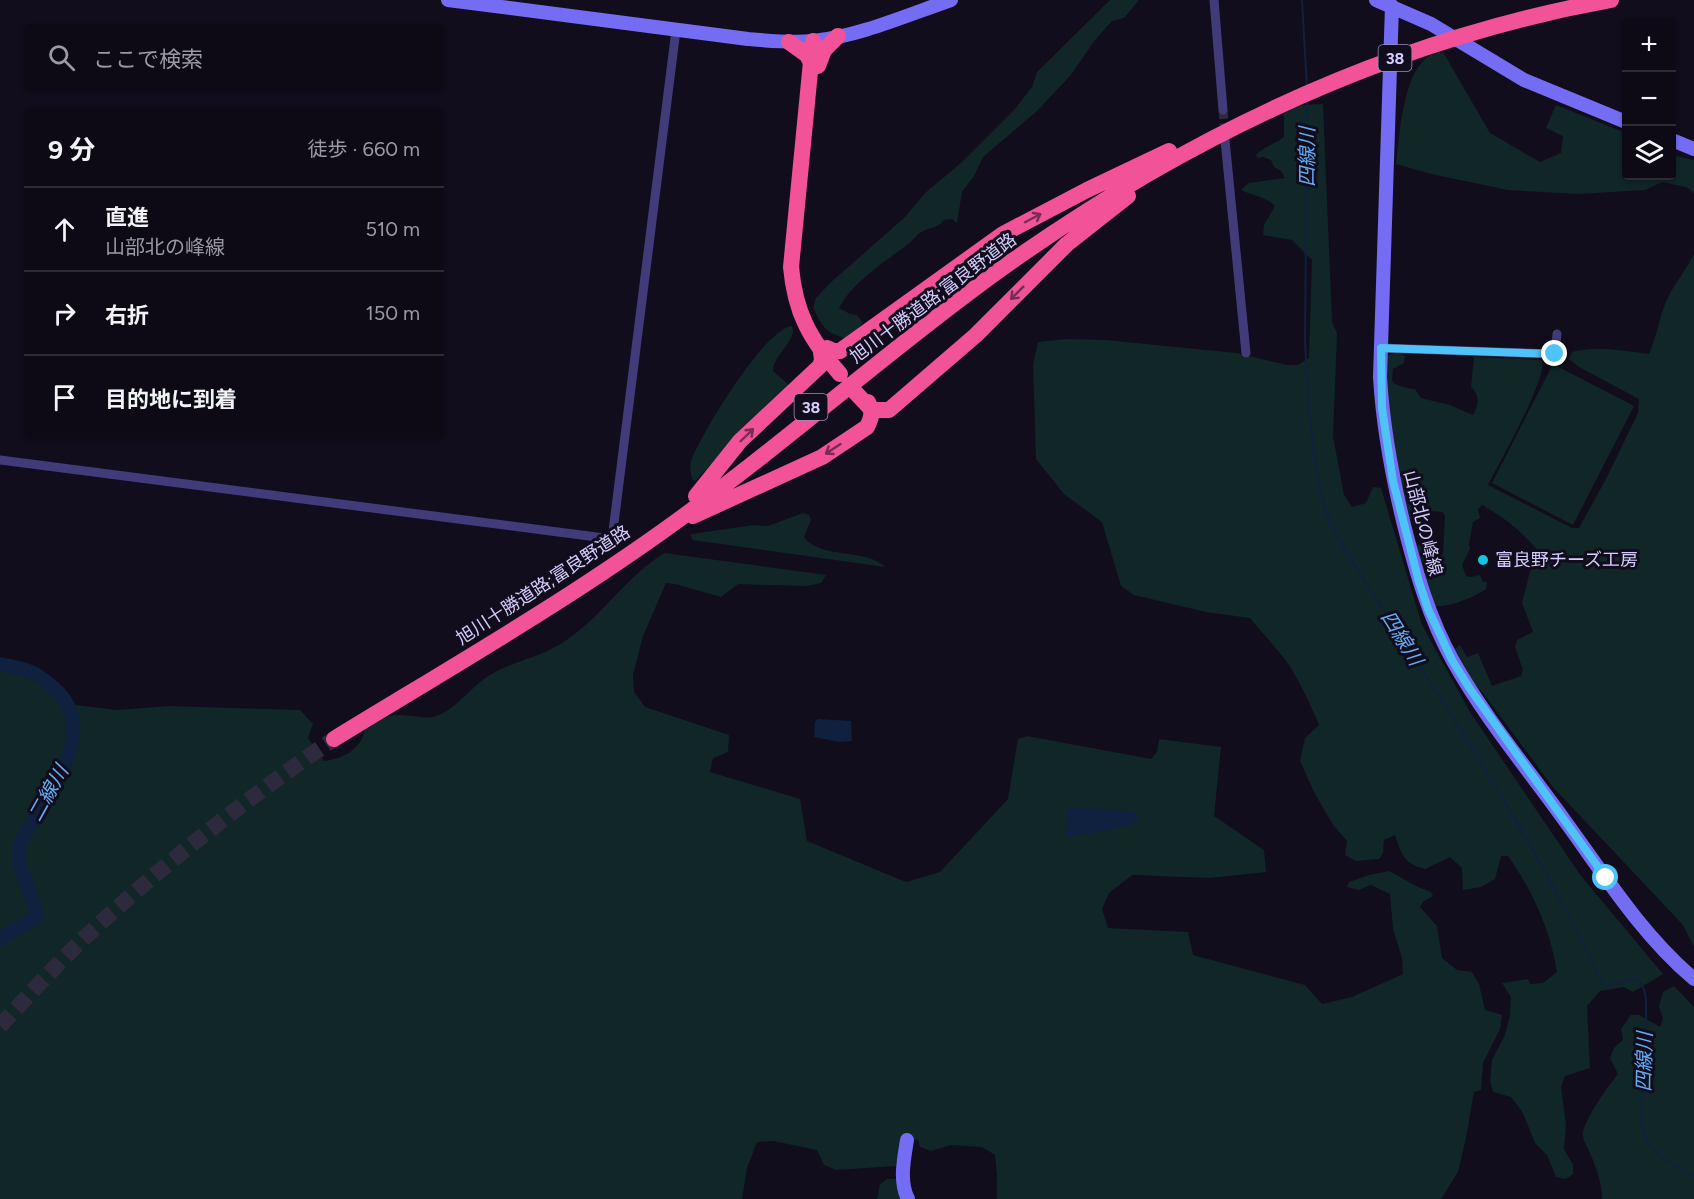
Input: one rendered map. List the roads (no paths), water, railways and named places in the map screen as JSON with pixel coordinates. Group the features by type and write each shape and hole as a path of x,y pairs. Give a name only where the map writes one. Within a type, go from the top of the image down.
{"highway":[{"name":"旭川十勝道路;富良野道路","path":"1172,156 1098,194 987,268 696,496 609,559 331,736 536,615 665,530 992,276 1101,201 1234,117 1415,44 1572,0"},
{"name":"旭川十勝道路;富良野道路","path":"1494,23 1611,0"},
{"path":"815,65 824,50 838,36"},
{"path":"815,65 817,40"},
{"path":"789,42 807,55 815,65"},
{"name":"38","path":"815,65 791,267 795,300 809,333 842,372"},
{"path":"696,496 740,441 820,366 824,350 840,351 1003,234 1087,190 1172,156"},
{"name":"38","path":"665,530 822,457 867,427 872,410 889,410 901,400 976,335 1067,244 1172,156"},
{"path":"856,388 872,410"}],"main road":[{"path":"448,0 748,39 789,42 817,40 858,32 951,0"},
{"path":"1376,0 1431,24 1524,80 1622,121"},
{"name":"山部北の峰線","path":"1392,6 1381,348 1382,408 1393,481 1419,582 1428,609 1444,643 1470,689 1624,904 1663,950 1694,979"},
{"path":"1676,142 1694,149"},
{"path":"907,1140 903,1185 908,1199"}],"street":[{"path":"1214,0 1222,110"},
{"path":"0,460 612,539 676,30"},
{"path":"1225,140 1246,352"},
{"path":"1381,348 1555,354 1557,334"}],"water":[{"path":"818,719 851,721 852,741 839,742 814,737 815,722"},
{"path":"1068,808 1136,812 1138,818 1135,824 1071,837 1066,835"}],"waterway":[{"name":"四線川","path":"1302,0 1307,88"},
{"name":"四線川","path":"1307,100 1305,342 1309,412 1319,488 1330,523 1513,816 1545,871 1602,983 1615,985 1633,979 1641,983 1646,1002 1646,1068 1641,1111 1645,1136 1660,1155 1694,1176"},
{"name":"二線川","path":"0,664 34,673 54,688 66,702 72,716 73,732 70,748 58,779 25,834 19,849 20,866 36,915 0,939"}],"tunnel":[{"path":"1223,110 1225,134"},
{"path":"0,1026 83,939 152,877 241,806 334,739"}],"place":[{"name":"富良野チーズ工房","path":"1483,560"}]}
